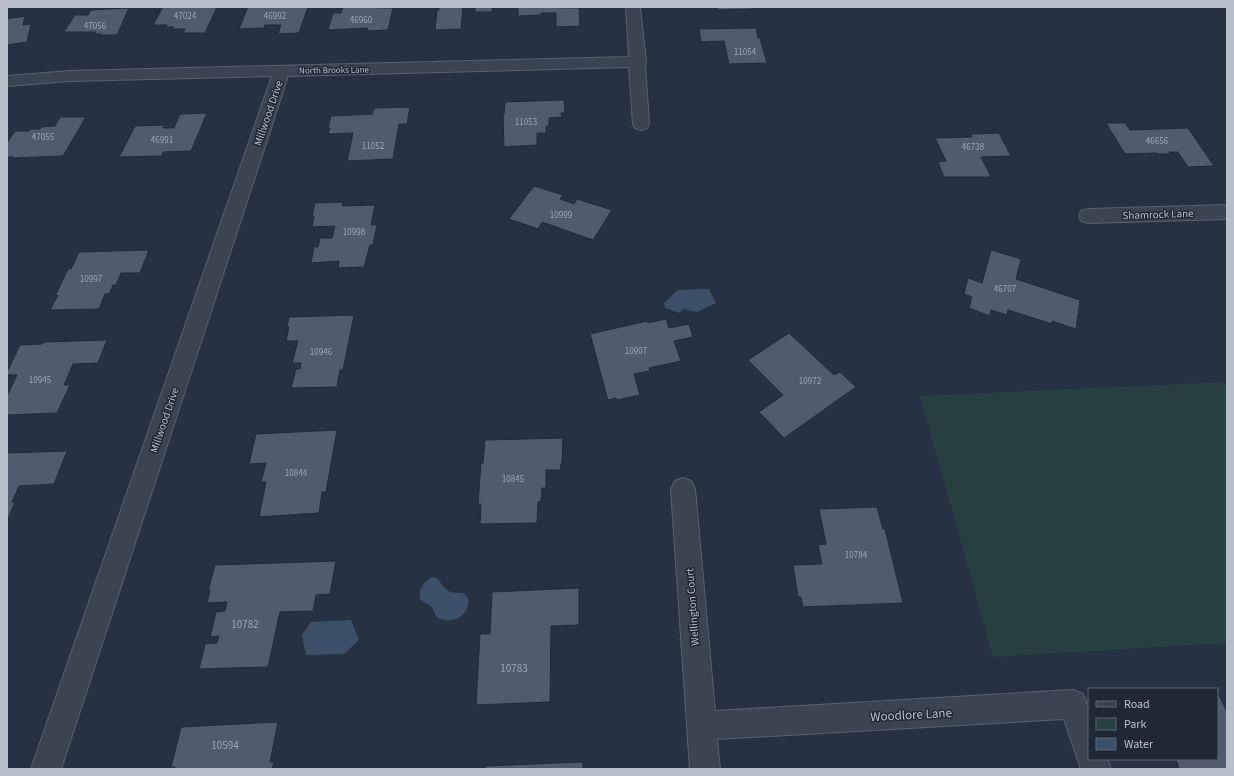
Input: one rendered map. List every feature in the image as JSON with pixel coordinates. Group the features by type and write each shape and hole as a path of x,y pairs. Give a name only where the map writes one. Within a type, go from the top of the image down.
{"street":[{"path":"633,7 638,62 641,124"},
{"name":"North Brooks Lane","path":"7,81 70,76 638,62"},
{"name":"Millwood Drive","path":"46,769 282,71"},
{"name":"Shamrock Lane","path":"1088,216 1227,212"},
{"name":"Wellington Court","path":"683,488 705,769"},
{"name":"Woodlore Lane","path":"701,726 1073,704 1088,747"}],"green space":[{"path":"1227,382 1227,643 993,657 920,396"}],"water":[{"path":"709,289 716,303 697,312 683,309 680,313 665,308 664,303 678,290"},
{"path":"433,577 438,579 443,586 451,592 463,593 468,598 466,609 459,617 448,620 437,617 431,606 420,599 422,586"},
{"path":"351,620 359,640 344,654 306,655 302,635 311,622"}],"building":[{"path":"163,7 217,7 205,33 183,33 185,29 172,29 174,27 166,27 167,25 153,25"},
{"path":"248,7 308,7 299,33 278,34 281,25 265,25 264,28 239,29"},
{"path":"343,7 393,8 388,30 367,31 368,28 328,30 333,13 341,13"},
{"path":"439,7 463,7 461,29 435,30 437,10 439,10"},
{"path":"475,7 492,7 492,12 475,12"},
{"path":"518,7 579,8 580,26 556,27 556,13 518,16"},
{"path":"718,7 751,7 752,9 718,10"},
{"path":"129,8 117,35 100,35 101,34 95,34 96,32 64,32 75,15 88,15 91,10"},
{"path":"25,16 23,25 31,24 27,42 7,45 7,19"},
{"path":"756,28 767,63 729,64 724,41 701,42 699,29"},
{"path":"564,100 565,113 561,113 562,117 549,118 549,126 546,126 546,133 537,133 537,145 504,147 503,115 505,102"},
{"path":"410,107 407,124 399,124 393,159 347,161 353,133 328,134 331,116 372,114 374,108"},
{"path":"207,113 191,151 163,152 162,156 119,157 135,126 165,125 163,128 174,128 180,114"},
{"path":"60,117 86,117 63,156 7,157 7,143 15,131 29,131 30,129 55,126"},
{"path":"1106,123 1125,123 1130,130 1188,128 1214,166 1188,167 1178,152 1169,152 1170,154 1125,154"},
{"path":"999,133 1011,156 981,157 991,177 944,177 938,162 946,161 935,138 972,137 971,134"},
{"path":"534,186 563,195 560,199 574,204 577,199 612,210 593,240 542,222 538,229 509,219"},
{"path":"343,202 342,206 375,205 371,225 377,225 373,245 370,245 364,267 338,268 339,261 311,263 314,247 318,247 320,238 332,238 335,226 312,227 314,216 312,216 315,203"},
{"path":"149,250 140,273 121,273 116,285 113,285 109,294 105,294 99,309 50,310 58,295 55,296 68,269 71,269 79,252"},
{"path":"991,250 1021,259 1016,279 1080,300 1076,329 1052,321 1052,324 1008,310 1007,315 991,310 990,316 969,308 972,297 964,294 968,278 982,283"},
{"path":"354,315 343,370 340,370 337,387 291,388 296,369 300,369 301,363 292,363 298,341 286,341 289,327 287,327 289,317"},
{"path":"666,319 669,328 689,324 693,337 674,341 681,361 649,368 650,371 634,374 640,395 617,400 616,398 608,400 590,334 647,321 648,323"},
{"path":"789,333 834,375 840,372 856,387 784,438 759,412 783,395 748,360"},
{"path":"107,340 98,363 73,364 64,385 70,385 57,413 7,415 7,396 17,375 7,375 7,372 20,345 42,344 44,342"},
{"path":"337,430 326,492 322,492 319,513 259,517 266,482 261,482 266,463 249,464 256,434"},
{"path":"563,438 562,463 560,470 546,470 546,488 542,488 541,501 538,502 537,523 480,524 481,504 478,504 481,463 483,463 485,440"},
{"path":"67,451 54,484 19,486 12,502 15,502 7,521 7,453"},
{"path":"877,507 883,529 885,529 903,603 803,607 801,597 798,597 793,565 822,564 818,545 826,544 819,509"},
{"path":"336,561 330,594 316,595 313,611 280,612 268,667 199,669 205,644 217,643 219,636 210,637 216,612 225,611 227,602 207,603 210,590 208,591 215,565"},
{"path":"579,588 579,625 551,626 550,702 476,705 480,634 490,634 492,592"},
{"path":"1219,695 1227,712 1227,769 1179,769 1176,760 1218,760"},
{"path":"278,722 270,762 274,762 272,769 174,769 175,767 171,767 181,727"},
{"path":"583,762 583,769 485,769 485,766"}]}
